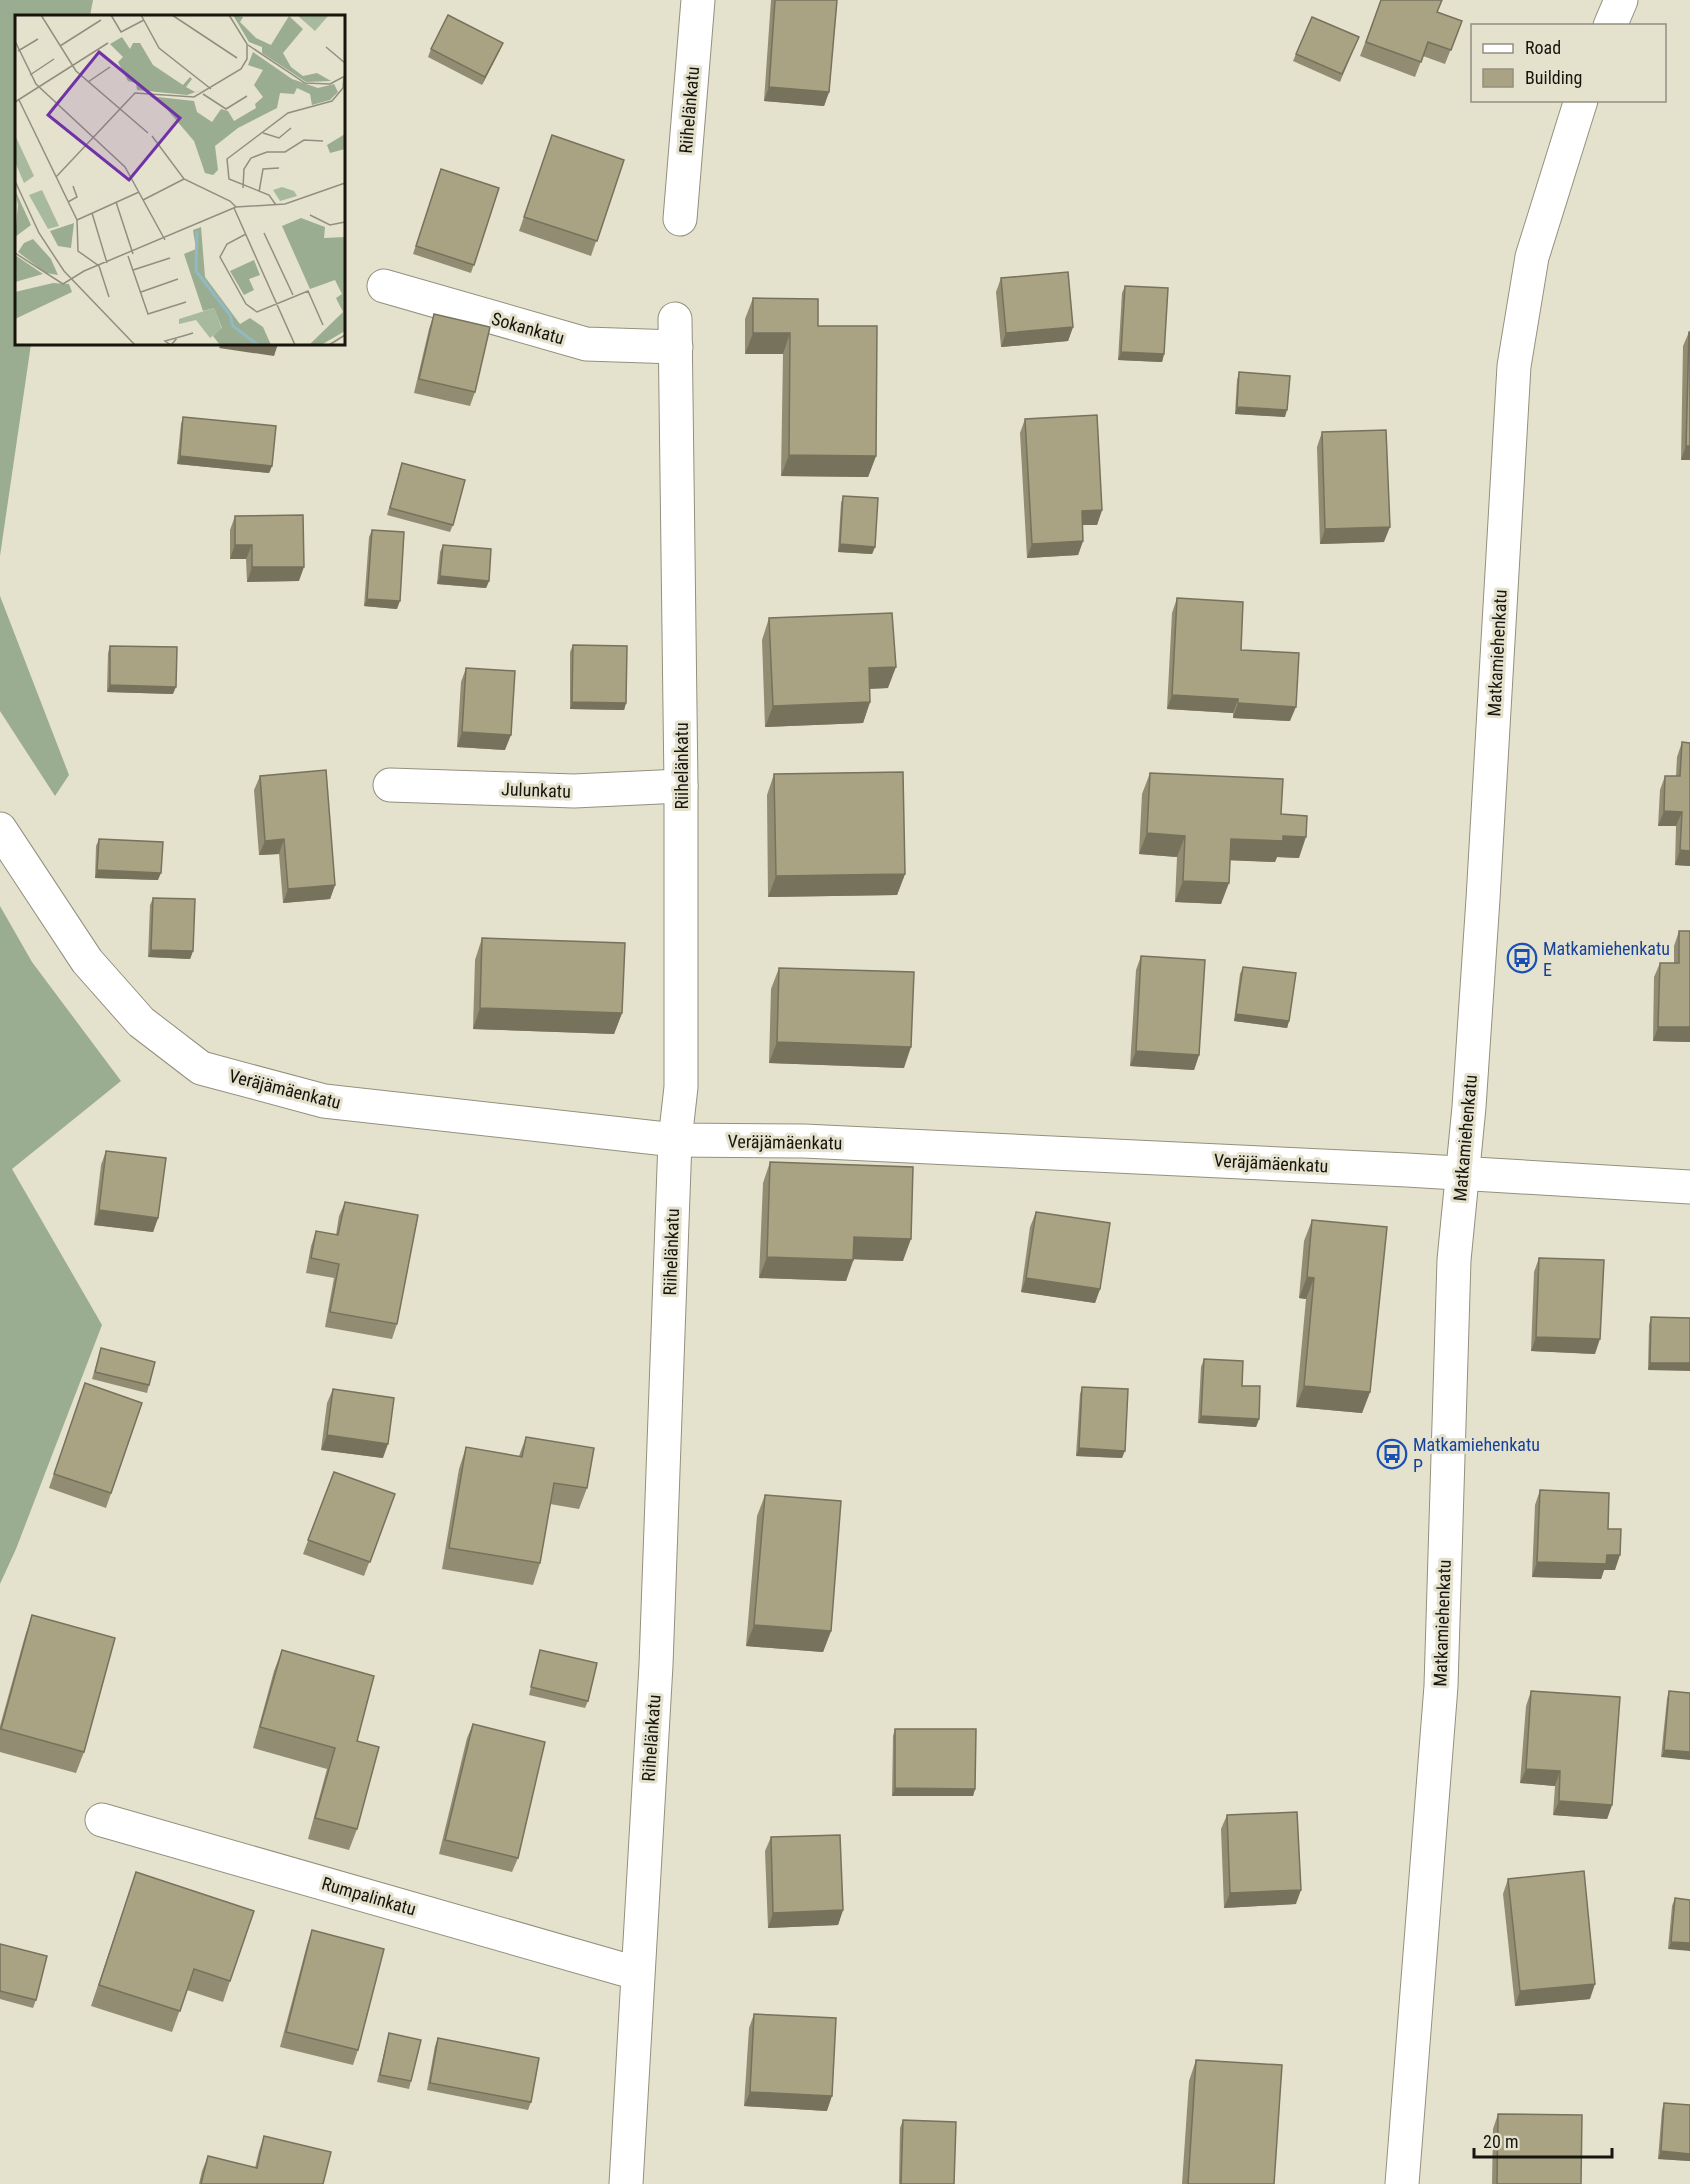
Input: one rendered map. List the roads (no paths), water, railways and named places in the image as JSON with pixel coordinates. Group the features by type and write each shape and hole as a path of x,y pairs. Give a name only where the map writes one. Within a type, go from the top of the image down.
{"street":[{"name":"Riihelänkatu","path":"680,219 698,0"},
{"path":"1611,24 1621,0"},
{"name":"Matkamiehenkatu","path":"1402,2184 1441,1686 1453,1272 1483,899 1514,366 1532,257 1580,102"},
{"name":"Sokankatu","path":"384,286 586,344 675,333"},
{"name":"Riihelänkatu","path":"626,2184 636,1972 656,1665 675,1140 681,1087 681,786 675,333"},
{"name":"Julunkatu","path":"390,785 574,791 681,786"},
{"name":"Veräjämäenkatu","path":"0,829 87,961 141,1022 201,1068 324,1101 675,1140 816,1142 1407,1170 1690,1187"},
{"name":"Rumpalinkatu","path":"102,1820 636,1972"}],"place":[{"name":"Matkamiehenkatu E","path":"1522,958"},
{"name":"Matkamiehenkatu P","path":"1392,1454"}]}
